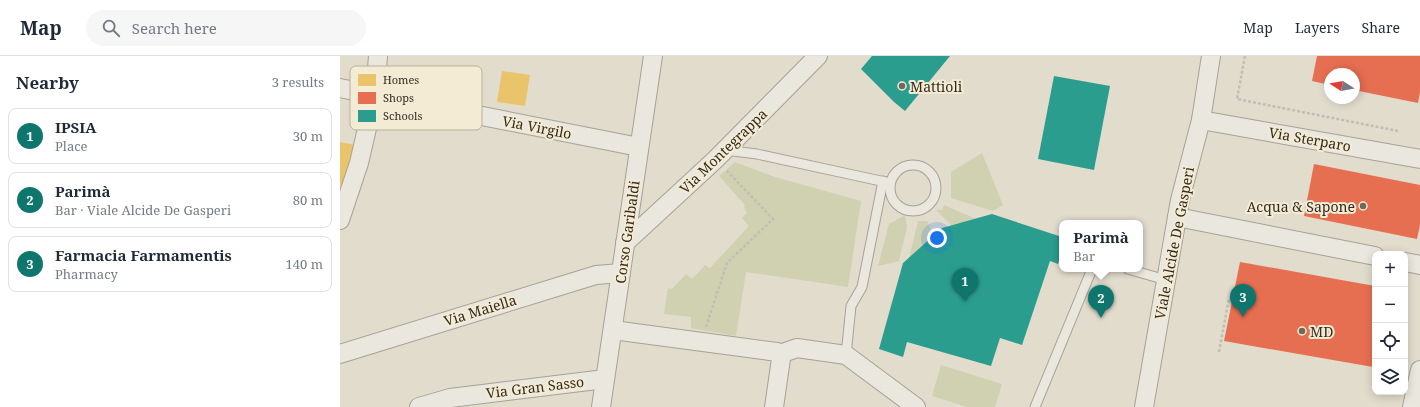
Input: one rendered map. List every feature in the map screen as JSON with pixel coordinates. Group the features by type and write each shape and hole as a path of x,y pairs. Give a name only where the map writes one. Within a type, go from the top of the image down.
{"street":[{"path":"377,66 378,56"},
{"name":"Corso Garibaldi","path":"601,407 652,56"},
{"name":"Via Montegrappa","path":"625,243 720,155 818,56"},
{"name":"Viale Alcide De Gasperi","path":"1144,407 1180,200 1201,120 1211,56"},
{"name":"Via Virgilo","path":"340,88 350,90"},
{"name":"Via Virgilo","path":"482,115 639,147"},
{"name":"Via Sterparo","path":"1201,120 1420,159"},
{"path":"340,220 360,163 367,130"},
{"path":"1177,217 1372,255"},
{"path":"1408,263 1420,265"},
{"name":"Via Maiella","path":"340,354 596,275 621,273"},
{"path":"613,330 777,352 780,354 797,348 846,355 916,407"},
{"path":"774,407 781,359 780,354"},
{"path":"1415,403 1420,370"},
{"name":"Via Gran Sasso","path":"419,407 450,398 605,379"}],"lane":[{"path":"720,155 757,154 886,182"},
{"path":"846,355 851,306 862,287 886,182 899,169 914,164 929,170 934,176 937,184 937,192 935,199 930,205 916,212 909,211 902,209 896,204 886,182"},
{"path":"1035,407 1091,272"},
{"path":"1138,272 1166,280"}],"path":[{"path":"1245,56 1237,99 1398,131"},
{"path":"701,342 727,263 773,219 720,155"},
{"path":"1219,352 1229,298"}],"green space":[{"path":"982,153 1003,205 993,211 951,198 951,172"},
{"path":"735,162 775,177 861,201 848,287 746,272 736,336 691,328 691,317 664,314 668,288 672,289 686,274 692,279 705,265 710,268 749,226 742,218 747,213 744,207 745,205 719,176"},
{"path":"944,205 976,219 952,226 936,210 942,210"},
{"path":"905,215 907,227 899,261 878,266 889,224"},
{"path":"918,221 927,221 934,236 909,258"},
{"path":"941,365 1002,384 995,407 967,407 932,396"}],"building: Homes":[{"path":"502,71 530,75 525,106 497,102"},
{"path":"340,142 356,145 342,188 340,187"}],"building: Shops":[{"path":"1317,56 1420,56 1420,92 1418,103 1360,91 1360,68 1324,68 1324,84 1312,81"},
{"name":"Acqua & Sapone","path":"1314,164 1420,185 1420,225 1417,239 1304,216"},
{"path":"1240,262 1372,285 1372,367 1224,341"}],"building: Schools":[{"name":"Mattioli","path":"872,56 950,56 905,111 861,69"},
{"path":"1054,76 1110,86 1094,170 1038,159"},
{"path":"992,214 1059,236 1058,264 1050,261 1022,345 1000,338 991,366 907,342 903,357 879,349 903,263 942,228"}],"place":[{"name":"Mattioli","path":"902,86"},
{"name":"Acqua & Sapone","path":"1363,206"},
{"name":"IPSIA","path":"965,301"},
{"name":"Farmacia Farmamentis","path":"1243,317"},
{"name":"Parimà","path":"1101,318"},
{"name":"MD","path":"1302,331"}]}
